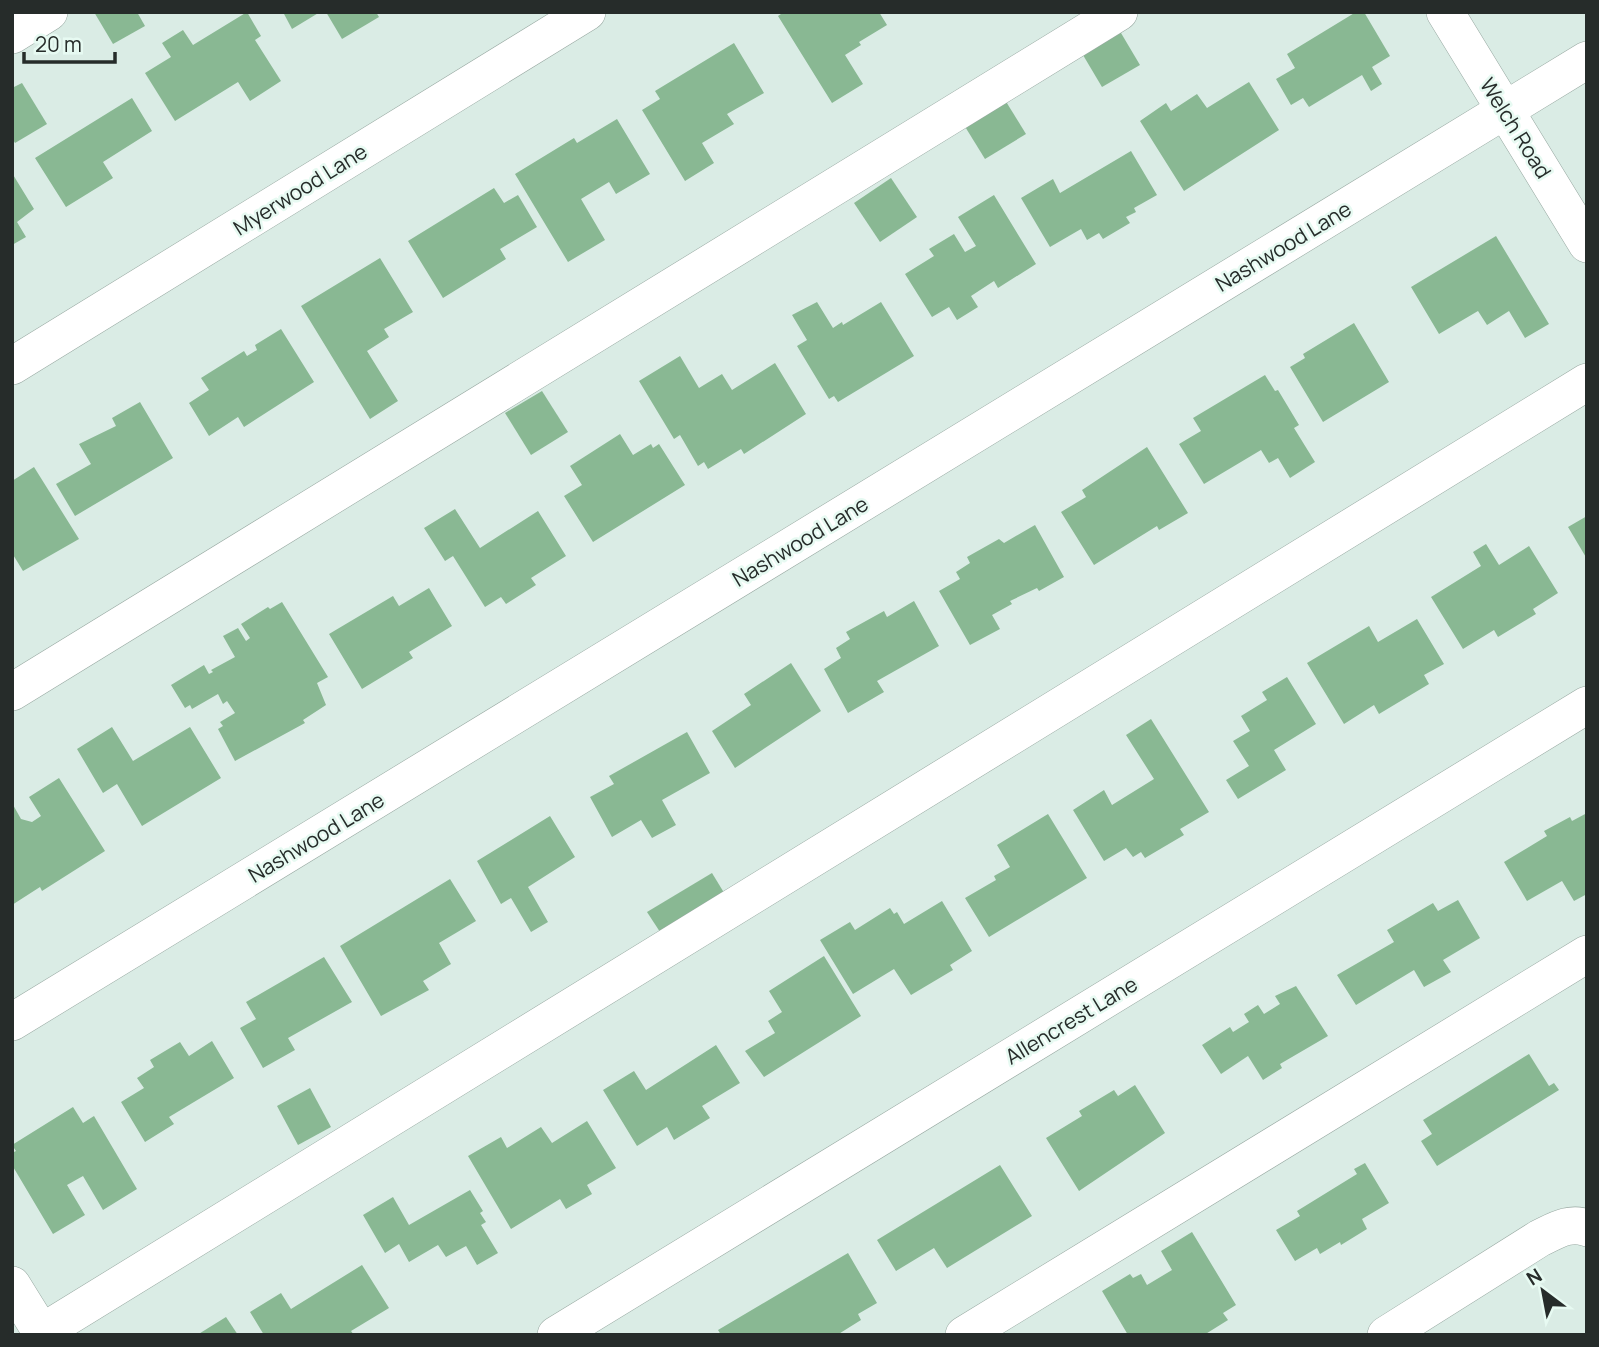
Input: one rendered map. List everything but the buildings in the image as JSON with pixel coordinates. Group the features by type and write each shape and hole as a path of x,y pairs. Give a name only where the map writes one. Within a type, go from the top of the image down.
{"street":[{"path":"12,35 50,12"},
{"name":"Myerwood Lane","path":"12,366 587,12"},
{"path":"12,692 1119,12"},
{"name":"Welch Road","path":"1445,12 1587,244"},
{"name":"Nashwood Lane","path":"12,1022 1587,60"},
{"path":"12,1285 42,1334 1587,382"},
{"name":"Allencrest Lane","path":"556,1335 1587,705"},
{"path":"964,1335 1587,954"},
{"path":"1386,1335 1540,1238 1563,1227 1579,1225 1587,1228"}]}
